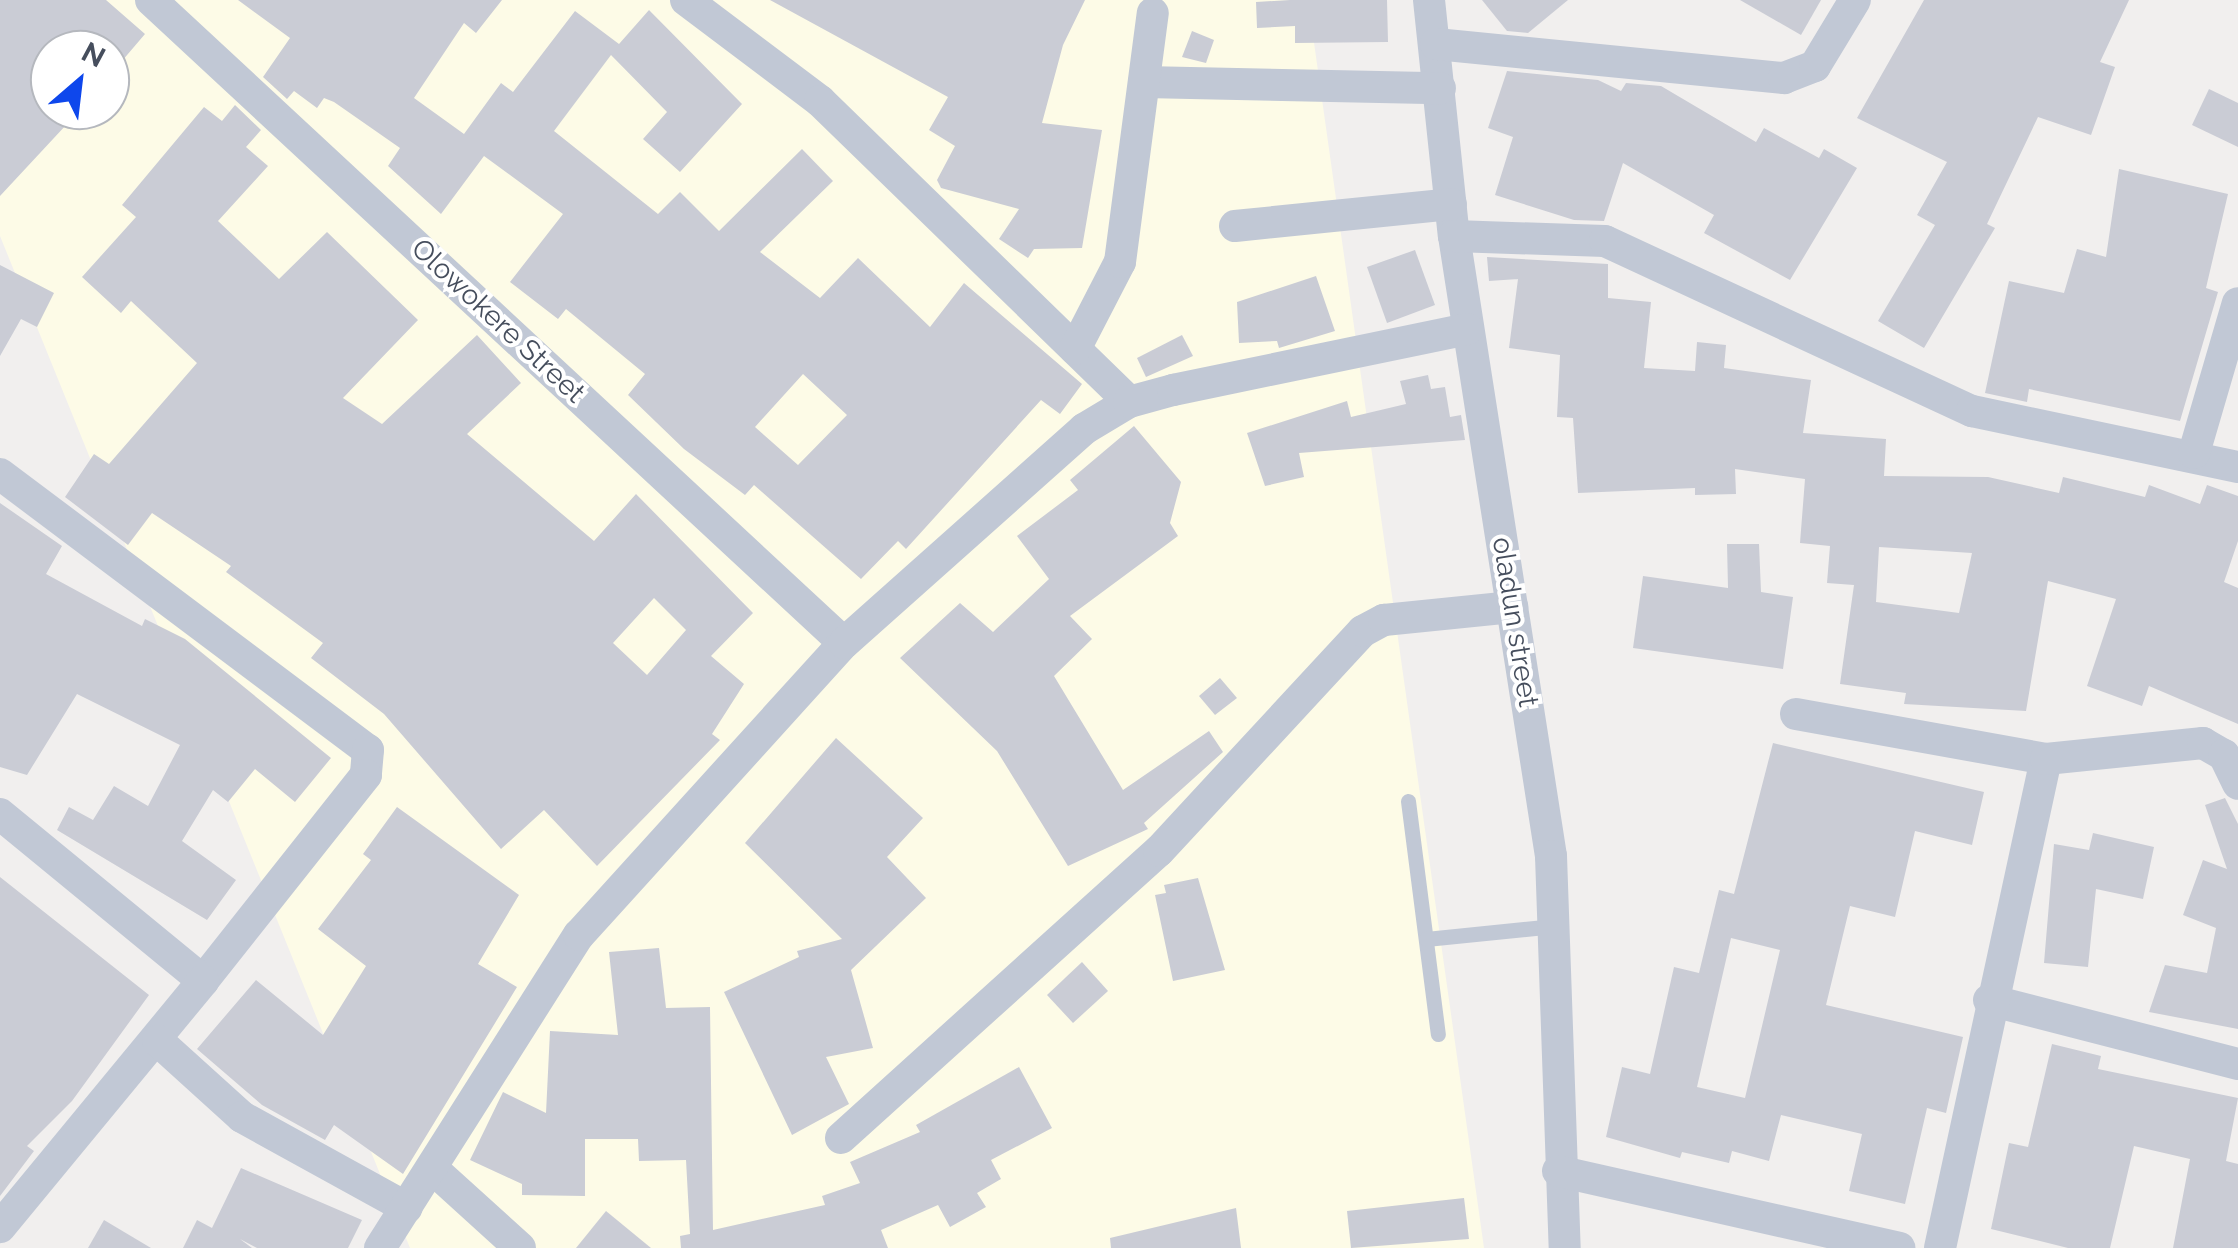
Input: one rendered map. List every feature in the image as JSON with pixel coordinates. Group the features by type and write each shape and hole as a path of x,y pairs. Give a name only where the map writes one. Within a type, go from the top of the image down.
{"street":[{"name":"Olowokere Street","path":"151,0 844,643"},
{"path":"686,0 820,100 1130,402"},
{"name":"oladun street","path":"1429,0 1468,328 1552,856 1558,1171 1565,1248"},
{"path":"1436,44 1784,78 1815,66 1854,0"},
{"path":"1075,349 1120,262 1153,13"},
{"path":"1144,82 1440,88"},
{"path":"1235,226 1453,220 1605,241 1972,411 2076,438 2194,453 2238,467"},
{"path":"2194,453 2238,303"},
{"path":"380,1248 434,1170 579,935 844,643 1084,428 1130,402 1468,328"},
{"path":"0,474 368,750 366,775 158,1040 0,1227"},
{"path":"841,1138 1159,852 1362,631 1384,620 1512,606"},
{"path":"1796,714 2046,759 2203,742 2224,755 2238,784"},
{"path":"1940,1248 1989,1000 2046,759"},
{"path":"0,814 202,981"},
{"path":"1989,1000 2238,1064"},
{"path":"158,1040 242,1118 408,1208"},
{"path":"434,1170 520,1248"},
{"path":"1558,1171 1899,1248"}],"lane":[{"path":"1408,801 1438,1034"},
{"path":"1426,939 1554,926"}],"shaded area":[{"path":"0,0 1308,0 1484,1248 410,1248 0,236"}],"building":[{"path":"0,0 106,0 145,34 130,52 130,30 30,30 30,130 61,130 0,196"},
{"path":"238,0 502,0 476,33 464,23 414,98 464,134 501,83 513,92 575,11 619,44 649,10 742,104 680,172 643,139 667,112 611,55 554,131 658,214 680,192 719,231 802,149 833,181 760,252 820,298 858,258 930,327 964,283 1082,384 1060,414 1041,400 906,549 898,541 861,579 754,485 745,495 684,449 628,395 645,374 566,309 558,319 510,282 563,214 484,156 441,214 388,166 400,148 334,102 324,98 317,108 294,91 287,99 263,77 290,38","holes":["803,374 847,415 798,465 755,427"]},
{"path":"770,0 1085,0 1063,45 1042,123 1102,130 1082,248 1034,249 1028,258 999,239 1019,209 941,188 937,180 955,146 929,130 948,97"},
{"path":"1387,0 1388,42 1295,43 1295,26 1257,28 1256,2"},
{"path":"1482,0 1568,0 1528,33 1507,31"},
{"path":"1740,0 1821,0 1801,35"},
{"path":"1924,0 2129,0 2100,62 2115,67 2091,135 2038,117 1987,224 1995,228 1924,348 1878,321 1935,225 1917,215 1947,162 1857,118"},
{"path":"1192,31 1214,40 1206,63 1182,57"},
{"path":"1507,71 1598,80 1621,91 1626,83 1661,86 1756,142 1764,128 1819,158 1824,149 1857,168 1790,280 1704,233 1714,215 1623,163 1604,221 1574,220 1495,195 1513,137 1488,128"},
{"path":"2209,89 2238,103 2238,147 2192,125"},
{"path":"235,105 261,130 246,147 268,166 218,221 279,279 327,232 418,320 343,398 382,424 477,335 521,383 467,434 594,541 636,494 753,613 711,656 744,684 712,734 720,740 597,866 544,810 501,849 384,714 311,658 323,643 226,572 231,566 152,513 128,545 65,497 94,454 109,464 197,363 131,301 121,313 82,277 136,217 122,205 204,107 222,121","holes":["654,598 686,630 647,675 613,643"]},
{"path":"2119,169 2228,194 2206,288 2218,292 2180,421 2029,389 2027,402 1985,393 2009,281 2064,293 2077,249 2106,257"},
{"path":"1415,250 1435,305 1387,323 1367,267"},
{"path":"1487,257 1608,264 1608,298 1651,302 1644,368 1695,371 1697,342 1726,345 1724,368 1811,380 1803,433 1886,439 1884,476 1988,477 2059,493 2063,477 2145,497 2149,485 2200,504 2207,485 2238,496 2238,541 2224,582 2238,588 2238,724 2149,686 2142,706 2087,686 2116,599 2048,581 2026,711 1904,704 1906,693 1840,684 1854,585 1827,583 1830,546 1800,543 1805,479 1735,469 1736,494 1695,495 1695,488 1578,493 1573,418 1557,417 1560,355 1509,348 1518,279 1489,281","holes":["1879,547 1972,553 1959,613 1876,602"]},
{"path":"0,265 54,293 37,327 21,319 0,356"},
{"path":"1316,276 1335,331 1279,348 1277,341 1239,343 1237,302"},
{"path":"1182,335 1193,356 1146,377 1137,358"},
{"path":"1428,375 1431,389 1445,387 1450,417 1461,415 1465,440 1299,453 1304,477 1265,486 1247,433 1347,401 1351,417 1406,404 1400,381"},
{"path":"1134,426 1181,482 1170,523 1178,536 1070,616 1092,639 1054,676 1123,790 1209,731 1223,752 1144,823 1148,829 1068,866 997,751 900,658 960,603 993,632 1049,579 1017,536 1078,490 1070,480"},
{"path":"0,503 62,546 46,574 142,626 145,619 185,639 331,758 295,802 255,769 228,802 213,790 182,841 236,880 207,920 57,830 69,807 93,820 114,786 148,806 180,745 77,694 27,775 0,767"},
{"path":"1727,544 1759,544 1761,592 1793,597 1783,669 1633,648 1643,576 1728,588"},
{"path":"1220,678 1237,698 1215,715 1199,696"},
{"path":"836,738 923,818 887,857 926,898 851,970 873,1048 826,1057 849,1104 792,1135 724,992 799,957 797,951 842,939 745,843"},
{"path":"1773,743 1984,792 1972,845 1915,831 1895,917 1850,906 1826,1005 1963,1037 1946,1113 1927,1108 1905,1204 1849,1191 1862,1134 1781,1115 1769,1161 1732,1151 1729,1163 1682,1152 1680,1158 1606,1137 1622,1067 1650,1074 1674,967 1699,973 1719,890 1734,894","holes":["1731,938 1780,950 1745,1098 1697,1087"]},
{"path":"2225,798 2238,824 2238,1029 2149,1012 2165,965 2207,973 2216,928 2183,915 2203,860 2227,869 2205,805"},
{"path":"397,807 519,895 478,964 517,987 403,1174 334,1125 325,1140 262,1105 197,1049 256,980 323,1035 366,966 318,929 371,860 363,854"},
{"path":"2093,833 2154,847 2143,899 2096,889 2088,967 2044,963 2054,844 2089,850"},
{"path":"0,877 149,995 72,1101 27,1146 34,1151 0,1196"},
{"path":"1198,878 1225,970 1173,981 1155,895 1166,893 1164,885"},
{"path":"659,948 666,1008 710,1007 713,1230 825,1205 822,1196 860,1183 850,1162 920,1132 916,1125 1019,1067 1052,1128 991,1160 1001,1179 977,1193 986,1207 950,1227 938,1205 881,1230 888,1248 681,1248 680,1236 690,1234 686,1160 639,1161 638,1139 585,1139 585,1196 522,1195 522,1184 470,1160 503,1092 546,1113 550,1031 618,1035 609,952"},
{"path":"1082,962 1108,991 1073,1023 1047,995"},
{"path":"2052,1044 2101,1056 2098,1069 2238,1098 2226,1161 2238,1164 2238,1248 2173,1248 2190,1159 2134,1146 2110,1248 2068,1248 1991,1229 2009,1143 2028,1147"},
{"path":"241,1168 362,1220 348,1248 257,1248 240,1239 252,1248 183,1248 197,1220 212,1228"},
{"path":"1464,1198 1469,1239 1351,1248 1347,1211"},
{"path":"1236,1208 1241,1248 1111,1248 1110,1238"},
{"path":"606,1211 651,1248 576,1248"},
{"path":"104,1220 151,1248 88,1248"}]}
